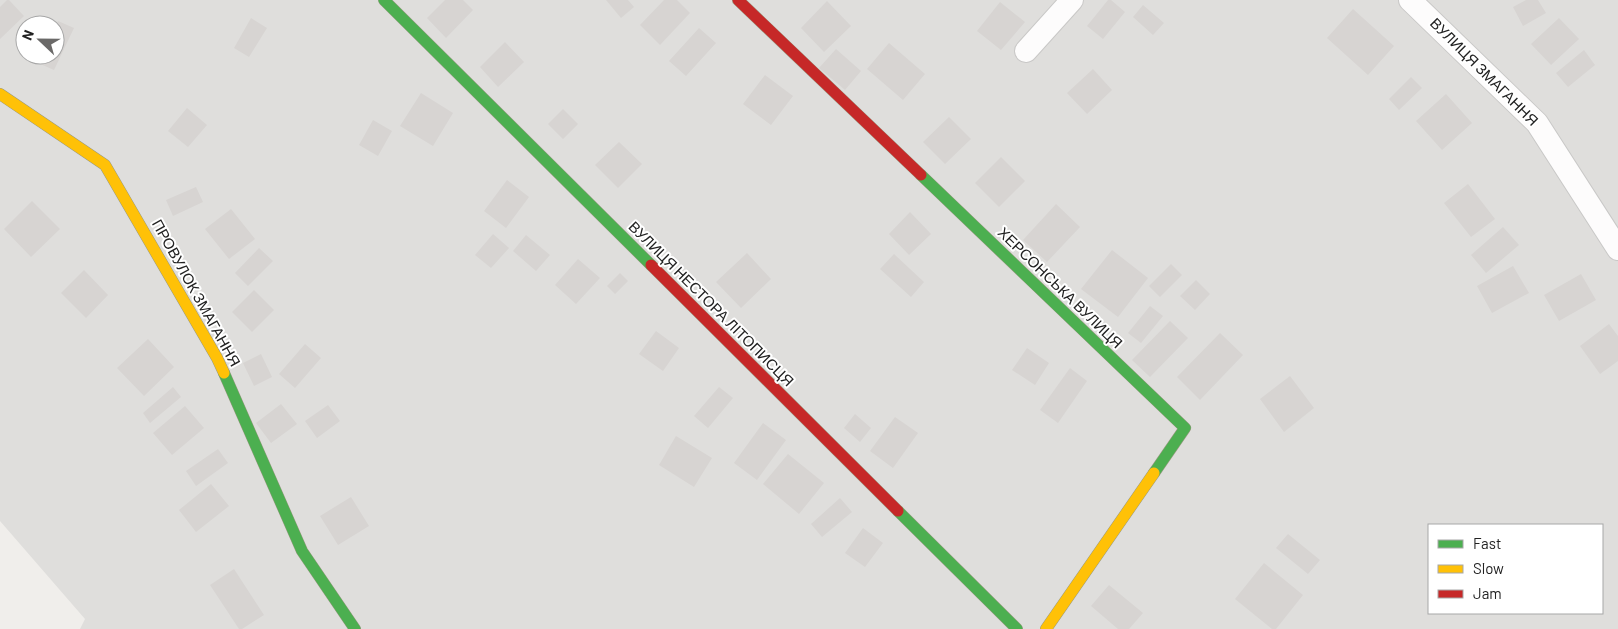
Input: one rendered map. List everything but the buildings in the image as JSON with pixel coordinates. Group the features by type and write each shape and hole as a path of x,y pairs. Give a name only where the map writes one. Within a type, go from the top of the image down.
{"street":[{"name":"ВУЛИЦЯ НЕСТОРА ЛІТОПИСЦЯ","path":"384,0 1017,629"},
{"name":"ХЕРСОНСЬКА ВУЛИЦЯ","path":"738,0 1185,428 1046,629"},
{"path":"1026,51 1072,0"},
{"name":"ВУЛИЦЯ ЗМАГАННЯ","path":"1410,0 1537,123 1618,249"},
{"name":"ПРОВУЛОК ЗМАГАННЯ","path":"0,94 106,165 218,358 302,551 355,629"}],"shaded area":[{"path":"0,0 1618,0 1618,629 80,629 85,619 0,521"}],"traffic: fast":[{"path":"384,0 651,265"},
{"path":"921,175 1185,428 1154,473"},
{"path":"224,373 302,551 355,629"},
{"path":"898,511 1017,629"}],"traffic: slow":[{"path":"0,94 105,165 224,373"},
{"path":"1046,629 1154,473"}],"traffic: jam":[{"path":"738,0 921,175"},
{"path":"651,265 898,511"}]}
